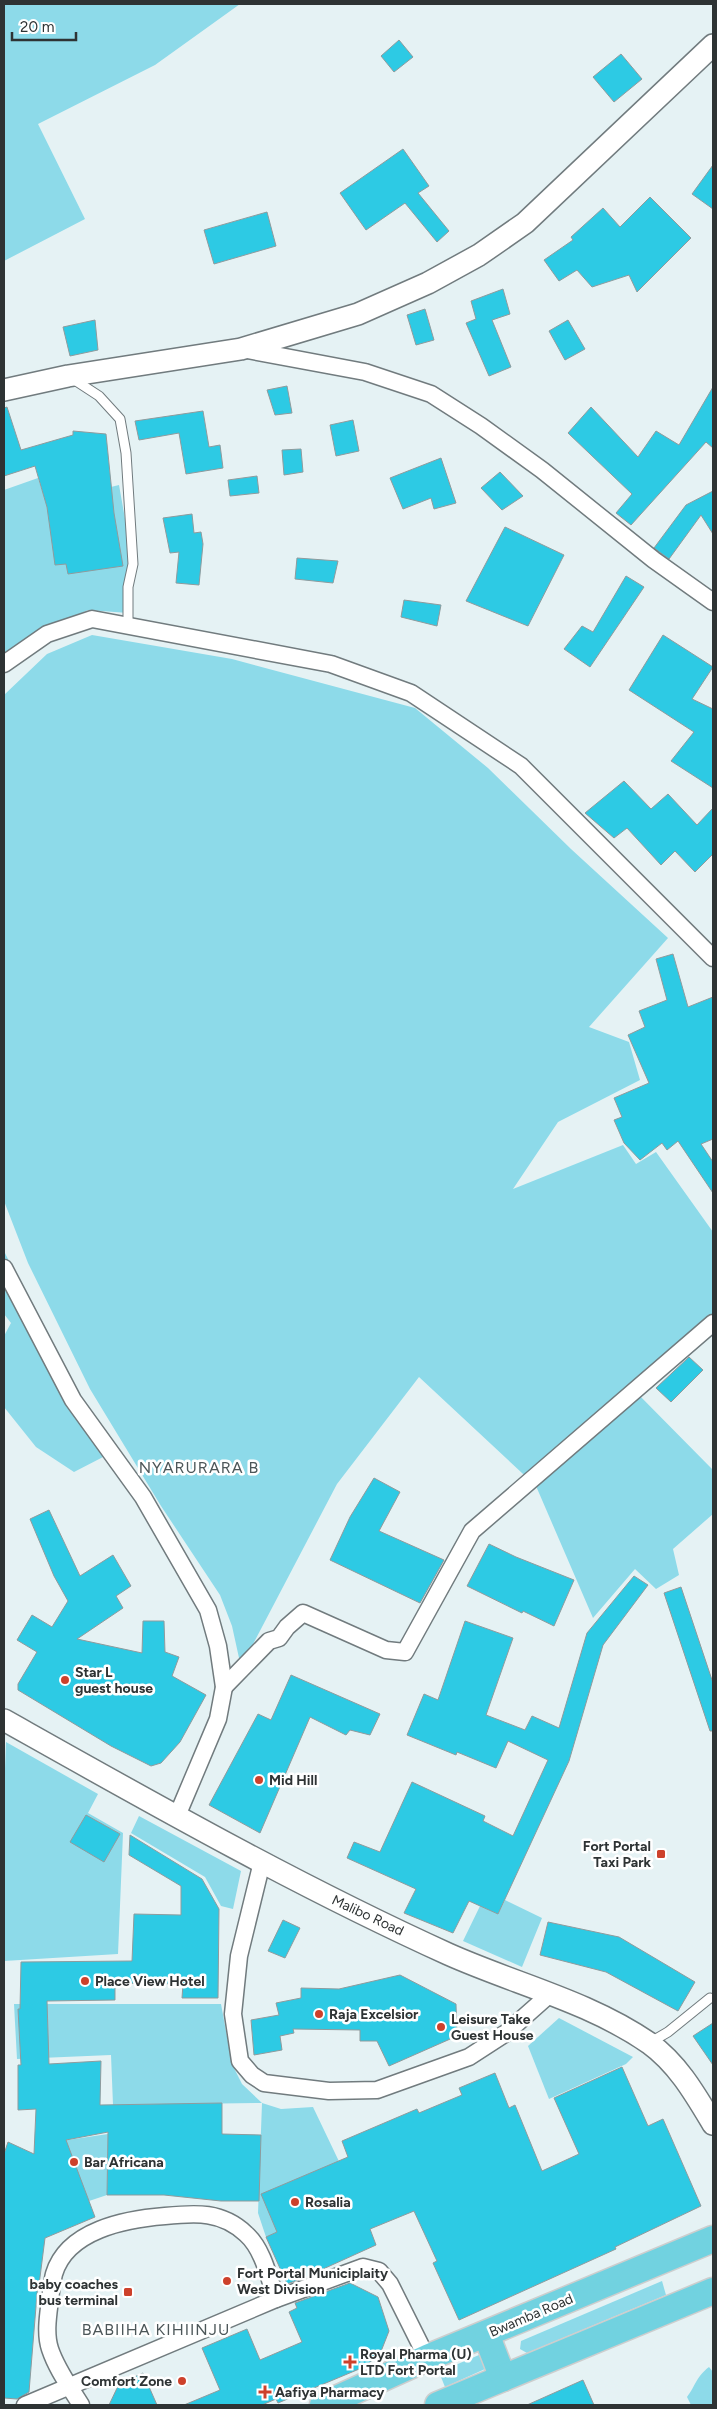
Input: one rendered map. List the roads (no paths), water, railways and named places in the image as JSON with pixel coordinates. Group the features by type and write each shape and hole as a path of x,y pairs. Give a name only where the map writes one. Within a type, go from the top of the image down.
{"main road":[{"name":"Bwamba Road","path":"323,2405 427,2358 713,2239"},
{"path":"438,2405 713,2290"},
{"path":"486,2334 503,2378"}],"street":[{"path":"4,390 68,376 241,349 358,314 428,283 479,255 525,223 713,45"},
{"path":"241,349 365,372 431,394 481,426 542,470 654,560 713,602"},
{"path":"4,664 47,634 92,619 331,664 411,693 521,766 713,958"},
{"path":"4,1268 73,1400 143,1497 208,1610 218,1646 224,1687 218,1719 178,1816"},
{"path":"224,1687 270,1641 279,1638 287,1627 304,1613 386,1650 405,1652 472,1531 713,1322"},
{"name":"Malibo Road","path":"4,1720 262,1862 324,1894 448,1953 582,2007 649,2043 676,2066 713,2124"},
{"path":"262,1862 239,1956 233,2014 240,2062 252,2075 264,2082 329,2091 377,2090 470,2057 506,2033 550,1994"},
{"path":"81,2405 68,2387 50,2348 47,2329 54,2274 67,2251 86,2236 106,2227 154,2216 191,2213 219,2216 247,2234 263,2261 276,2299"},
{"path":"25,2405 276,2299 364,2266 379,2271 390,2284 427,2358"}],"lane":[{"path":"68,376 98,396 120,419 126,453 133,564 128,587 128,626"},
{"path":"649,2043 668,2032 710,1998"}],"place":[{"name":"Star L guest house","path":"65,1680"},
{"name":"Mid Hill","path":"259,1780"},
{"name":"Fort Portal Taxi Park","path":"661,1854"},
{"name":"Place View Hotel","path":"85,1981"},
{"name":"Raja Excelsior","path":"319,2014"},
{"name":"Leisure Take Guest House","path":"441,2027"},
{"name":"Bar Africana","path":"74,2162"},
{"name":"Rosalia","path":"295,2202"},
{"name":"Fort Portal Municiplaity West Division","path":"227,2281"},
{"name":"baby coaches bus terminal","path":"128,2292"},
{"name":"Royal Pharma (U) LTD Fort Portal","path":"350,2362"},
{"name":"Comfort Zone","path":"182,2381"},
{"name":"Aafiya Pharmacy","path":"265,2392"}],"district":[{"name":"NYARURARA B","path":"199,1467"},
{"name":"BABIIHA KIHIINJU","path":"156,2329"}]}
